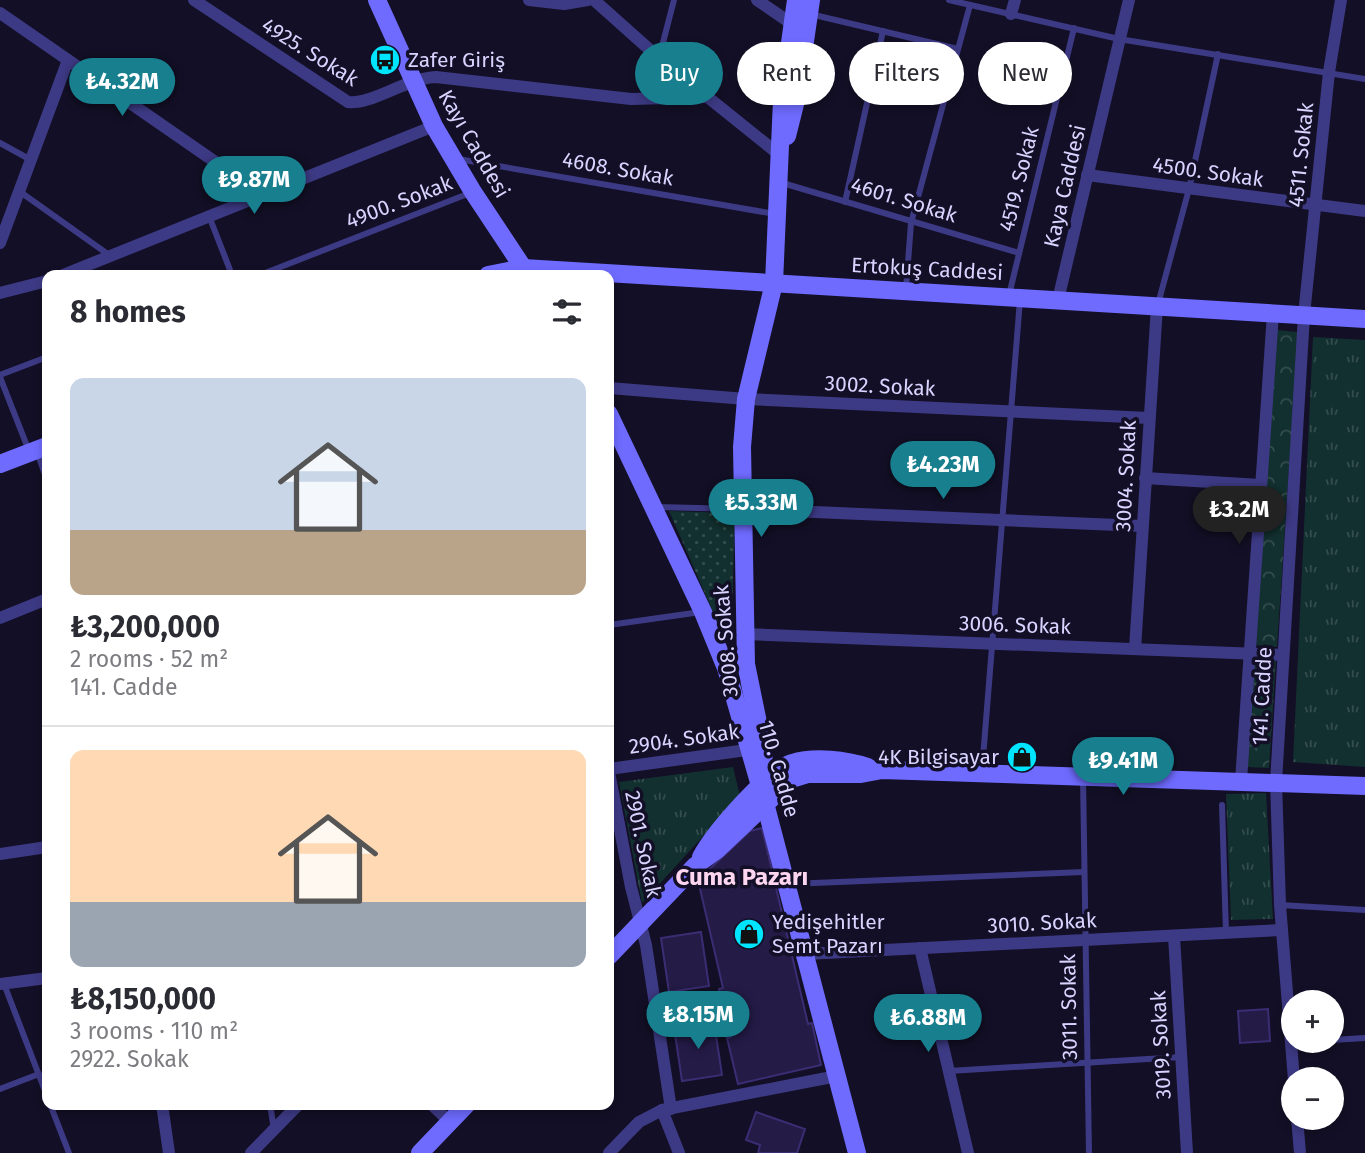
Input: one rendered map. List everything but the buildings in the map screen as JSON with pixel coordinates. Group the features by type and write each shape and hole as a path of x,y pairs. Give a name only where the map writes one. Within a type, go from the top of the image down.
{"street":[{"name":"4925. Sokak","path":"194,0 348,102 361,102 412,80"},
{"name":"Kayı Caddesi","path":"377,0 434,126 473,192 525,270"},
{"path":"529,0 564,4 588,0"},
{"path":"594,0 641,42"},
{"path":"757,0 792,24"},
{"path":"781,156 782,100 796,0"},
{"path":"1011,14 1015,0"},
{"name":"Kaya Caddesi","path":"1058,300 1129,0"},
{"name":"4511. Sokak","path":"1304,315 1329,72 1341,0"},
{"path":"781,156 794,113 810,7"},
{"path":"0,13 262,195"},
{"path":"0,243 68,60"},
{"path":"412,80 451,78 635,99"},
{"path":"716,105 781,156"},
{"path":"75,270 434,126"},
{"name":"3008. Sokak","path":"757,748 744,634 742,447 746,399 774,283 781,156"},
{"name":"4500. Sokak","path":"1087,175 1365,211"},
{"name":"Ertokuş Caddesi","path":"614,275 1365,319"},
{"path":"0,293 42,282"},
{"name":"3004. Sokak","path":"1135,649 1157,306"},
{"name":"141. Cadde","path":"1241,781 1273,313"},
{"name":"141. Cadde","path":"1287,990 1280,905 1276,782 1304,315"},
{"name":"3002. Sokak","path":"614,388 746,399 1149,418"},
{"name":"110. Cadde","path":"614,425 703,612 757,748 763,795 857,1153"},
{"path":"0,464 38,449"},
{"path":"1145,478 1260,485"},
{"path":"741,509 1142,526"},
{"path":"0,618 42,601"},
{"name":"3006. Sokak","path":"744,634 1283,654"},
{"path":"757,748 782,758 806,761"},
{"name":"2904. Sokak","path":"614,770 757,748"},
{"path":"614,951 695,866 717,850 763,795 781,768 796,762 842,761 882,771"},
{"path":"763,795 801,775 882,771 1365,786"},
{"name":"2901. Sokak","path":"614,797 631,887 651,969 667,1110 680,1153"},
{"path":"0,854 42,848"},
{"name":"3010. Sokak","path":"805,954 1282,930"},
{"name":"3019. Sokak","path":"1174,936 1187,1153"},
{"path":"920,948 968,1153"},
{"path":"2,984 42,979"},
{"path":"609,1153 639,1122 650,1115 837,1076"},
{"path":"163,1110 169,1153"},
{"path":"251,1153 293,1110"},
{"path":"437,1110 450,1122"},
{"path":"420,1153 461,1110"},
{"path":"1298,1130 1300,1153"}],"lane":[{"path":"663,42 674,0"},
{"path":"949,0 1119,38 1365,79"},
{"path":"960,42 970,5"},
{"path":"810,7 883,31 929,42"},
{"name":"4519. Sokak","path":"982,773 1011,411 1014,297 1019,253 1074,28"},
{"path":"845,202 883,31"},
{"path":"1157,306 1189,189 1218,54"},
{"path":"906,291 911,223 943,105"},
{"path":"0,143 31,160"},
{"name":"4608. Sokak","path":"453,158 778,214"},
{"name":"4601. Sokak","path":"779,182 1019,253"},
{"path":"19,191 110,256"},
{"name":"4900. Sokak","path":"273,270 473,192"},
{"path":"209,216 230,270"},
{"path":"38,449 0,376 42,359"},
{"path":"653,507 741,509"},
{"path":"614,624 703,612"},
{"name":"3011. Sokak","path":"1083,776 1088,1153"},
{"path":"1222,805 1226,933"},
{"path":"787,884 1084,872"},
{"path":"1280,905 1365,910"},
{"path":"2,984 42,1082"},
{"path":"1344,1039 1365,1038"},
{"path":"949,1071 1181,1057"},
{"path":"0,1089 39,1074"},
{"path":"52,1110 69,1153"},
{"path":"271,1110 274,1130"}],"green space":[{"path":"1276,330 1298,332 1277,647 1256,645"},
{"path":"1313,337 1365,340 1365,767 1293,762"},
{"path":"669,511 735,513 732,619 717,621"},
{"path":"1255,659 1276,661 1269,768 1247,767"},
{"path":"733,767 740,796 642,903 619,782"},
{"path":"1266,793 1273,919 1231,920 1226,794"}],"place":[{"name":"Zafer Giriş","path":"385,60"},
{"name":"4K Bilgisayar","path":"1022,757"},
{"name":"Yedişehitler Semt Pazarı","path":"749,934"}],"district":[{"name":"Cuma Pazarı","path":"742,877"}]}
